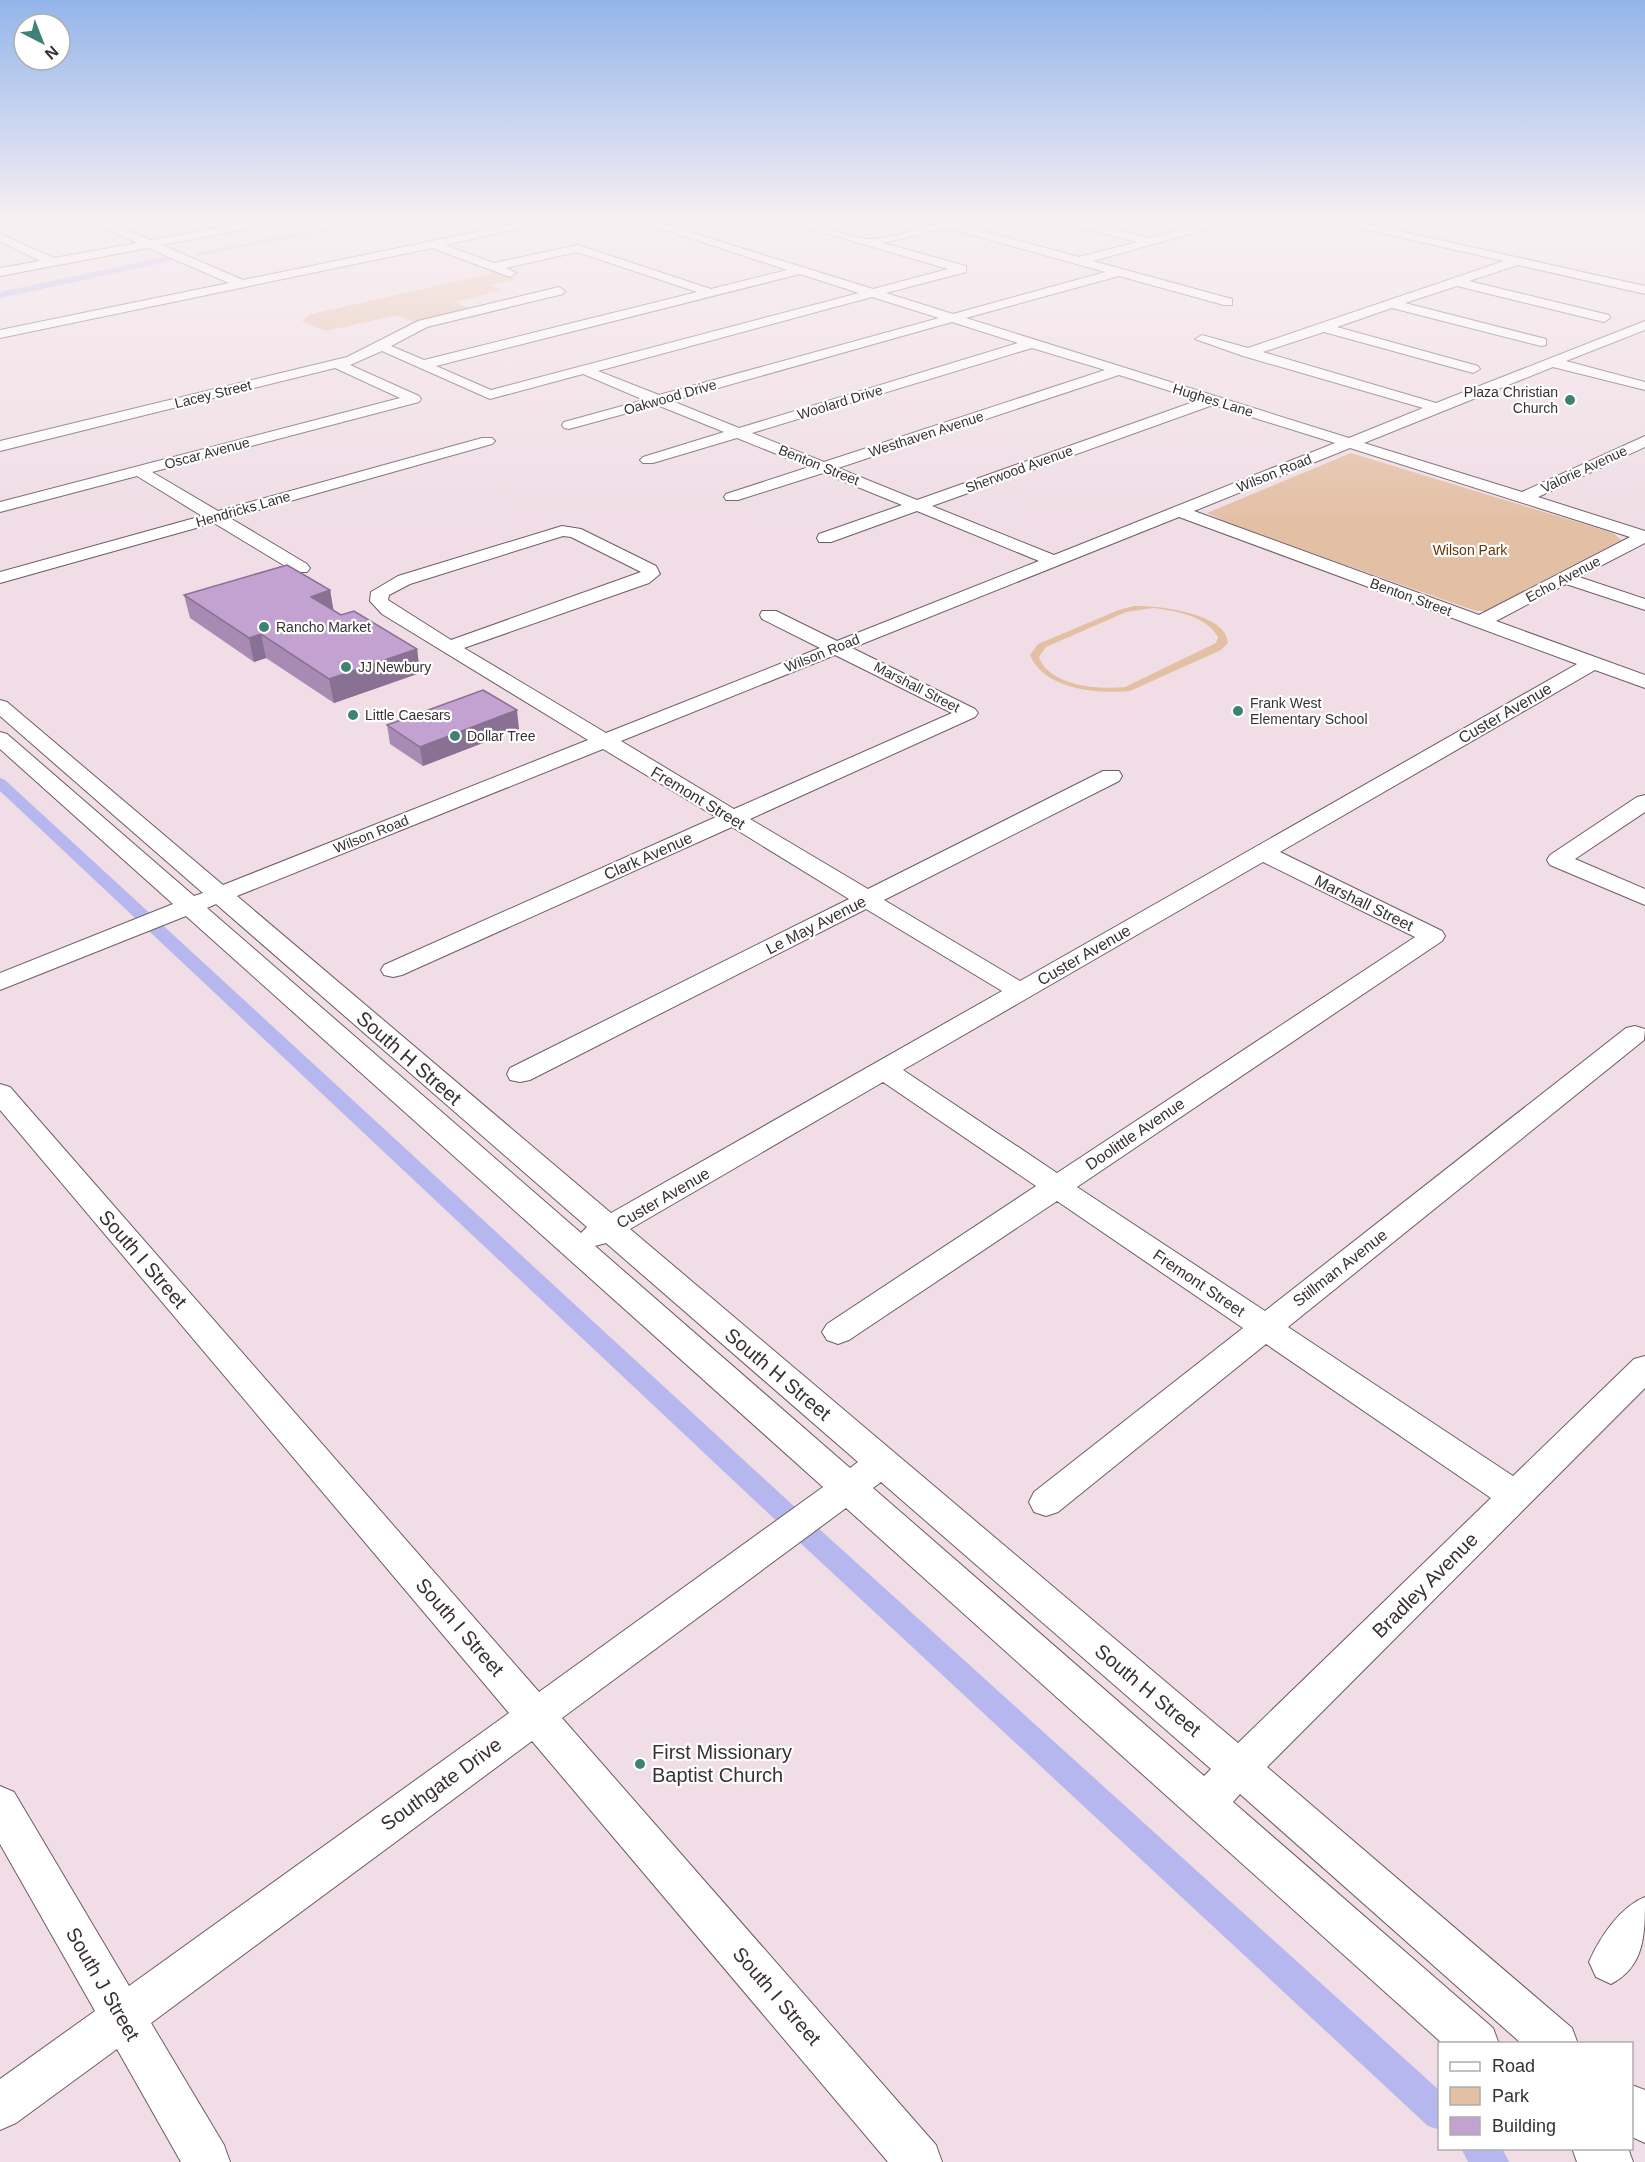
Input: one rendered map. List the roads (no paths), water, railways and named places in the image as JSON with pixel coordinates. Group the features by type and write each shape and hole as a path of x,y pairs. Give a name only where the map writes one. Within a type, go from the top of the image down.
{"street":[{"path":"0,334 59,322"},
{"name":"Lacey Street","path":"0,446 337,364 383,347 402,332 432,322"},
{"path":"423,365 595,322"},
{"path":"383,347 490,395 765,322"},
{"name":"Oakwood Drive","path":"569,425 933,322"},
{"name":"Hughes Lane","path":"966,322 1645,536"},
{"path":"1248,352 1338,322"},
{"path":"1462,322 1541,342"},
{"name":"Wilson Road","path":"0,982 1645,325"},
{"path":"1322,327 1473,369"},
{"path":"1202,339 1437,408"},
{"path":"1610,339 1636,346"},
{"name":"Woolard Drive","path":"648,460 1033,343"},
{"path":"1552,362 1645,386"},
{"name":"Oscar Avenue","path":"0,507 414,399 337,364"},
{"name":"Benton Street","path":"584,370 1054,561"},
{"name":"Westhaven Avenue","path":"732,497 1120,370"},
{"name":"Sherwood Avenue","path":"825,538 1213,400"},
{"name":"Hendricks Lane","path":"0,578 487,441"},
{"name":"Valorie Avenue","path":"1523,498 1645,441"},
{"path":"139,471 301,568"},
{"name":"Benton Street","path":"1178,511 1645,682"},
{"name":"Fremont Street","path":"448,647 644,579 652,572 575,533 562,531 388,586 380,592 379,601 388,610 448,647 1021,992"},
{"name":"Echo Avenue","path":"1480,622 1645,536"},
{"path":"1564,578 1645,605"},
{"name":"Marshall Street","path":"769,615 968,713"},
{"name":"Custer Avenue","path":"575,1246 1593,663"},
{"name":"South H Street","path":"0,706 608,1229 883,1462 984,1552 1240,1769 1555,2042"},
{"name":"Clark Avenue","path":"393,970 968,713"},
{"name":"South H Street","path":"0,738 1476,2042"},
{"name":"Le May Avenue","path":"520,1074 1111,776"},
{"path":"1645,802 1558,860 1645,898"},
{"name":"Marshall Street","path":"1263,853 1433,936"},
{"name":"Doolittle Avenue","path":"838,1332 1433,936"},
{"name":"Stillman Avenue","path":"1046,1502 1635,1034"},
{"name":"Fremont Street","path":"884,1070 1515,1496"},
{"name":"South I Street","path":"0,1093 919,2162"},
{"name":"Bradley Avenue","path":"1205,1802 1645,1368"},
{"name":"Southgate Drive","path":"0,2107 883,1462"},
{"name":"South J Street","path":"0,1805 207,2162"},
{"path":"1611,1962 1645,1918"},
{"path":"1633,2109 1645,2120"},
{"path":"1597,2150 1611,2162"}],"waterway":[{"path":"0,783 776,1505 1438,2112"},
{"path":"1480,2150 1492,2162"}],"place":[{"name":"Plaza Christian Church","path":"1570,400"},
{"name":"Rancho Market","path":"264,627"},
{"name":"JJ Newbury","path":"346,667"},
{"name":"Frank West Elementary School","path":"1238,711"},
{"name":"Little Caesars","path":"353,715"},
{"name":"Dollar Tree","path":"455,736"},
{"name":"First Missionary Baptist Church","path":"640,1764"}],"park label":[{"name":"Wilson Park","path":"1470,550"}]}
